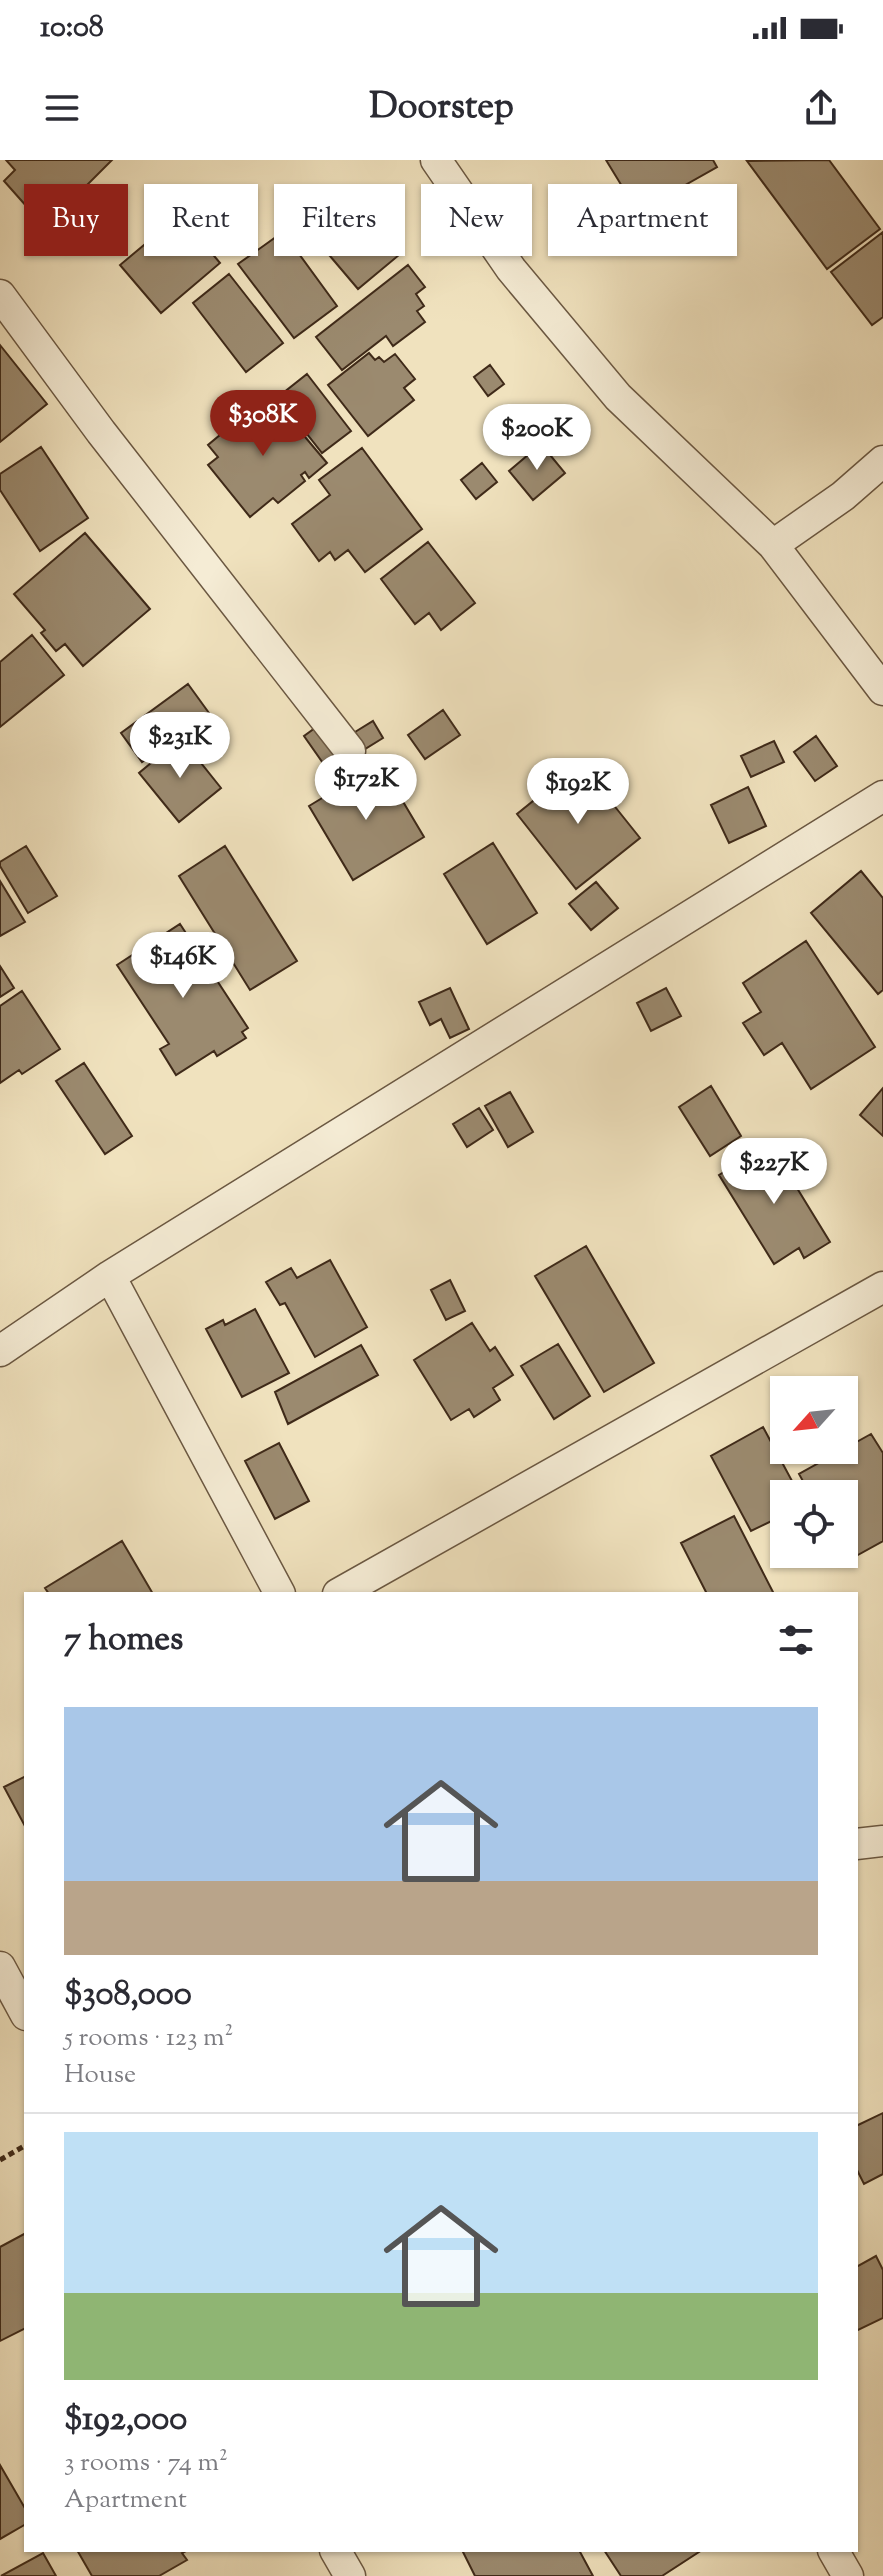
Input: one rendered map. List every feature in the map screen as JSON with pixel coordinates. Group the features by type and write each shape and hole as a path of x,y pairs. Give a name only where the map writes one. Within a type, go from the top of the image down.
{"street":[{"path":"436,160 511,269 618,397 773,545 883,690"},
{"path":"0,295 101,432 350,751"},
{"path":"773,545 843,496 883,461"},
{"path":"0,1351 110,1276 883,796"},
{"path":"110,1276 279,1592"},
{"path":"342,1592 883,1287"},
{"path":"858,1844 883,1841"},
{"path":"0,1967 24,2011"},
{"path":"336,2552 350,2576"},
{"path":"834,2552 848,2576"}],"path":[{"path":"0,2160 24,2146"}],"building":[{"path":"6,160 112,160 88,184 24,184 24,204 4,181 15,170"},
{"path":"606,160 713,160 717,167 687,184 621,184"},
{"path":"829,160 880,229 827,269 747,161"},
{"path":"883,232 883,317 872,325 831,272"},
{"path":"274,238 274,256 301,256 337,306 294,338 238,264 249,256 258,256 258,250"},
{"path":"144,245 144,256 214,256 220,263 161,313 120,265"},
{"path":"330,256 398,256 358,289"},
{"path":"408,265 425,287 416,294 424,306 417,311 425,322 393,346 386,336 342,370 316,337"},
{"path":"229,274 283,343 246,372 193,303"},
{"path":"0,345 47,404 0,442"},
{"path":"369,353 375,360 379,357 384,362 395,354 415,379 404,388 414,400 368,436 328,385"},
{"path":"490,365 504,384 488,396 474,377"},
{"path":"307,374 351,431 322,453 278,397"},
{"path":"262,400 272,412 279,406 327,463 309,478 305,472 301,475 305,481 278,503 273,498 250,517 208,465 218,457 208,445"},
{"path":"541,444 565,473 533,500 509,471"},
{"path":"41,447 88,518 40,551 0,490 0,474"},
{"path":"362,448 422,529 365,572 348,550 335,560 330,552 319,561 292,524 330,495 319,480"},
{"path":"482,463 497,482 476,499 461,480"},
{"path":"85,533 150,609 83,666 65,644 56,651 41,633 45,630 14,594"},
{"path":"428,542 475,603 441,630 429,613 415,624 381,579"},
{"path":"32,635 64,675 0,727 0,662"},
{"path":"188,684 209,713 142,762 121,733"},
{"path":"443,710 460,735 425,759 408,735"},
{"path":"373,721 383,738 365,749 355,732"},
{"path":"322,723 350,763 332,776 304,736"},
{"path":"816,736 837,766 815,781 794,752"},
{"path":"181,738 221,788 179,822 139,773"},
{"path":"774,741 784,762 751,777 741,756"},
{"path":"380,763 424,837 353,880 309,806"},
{"path":"580,763 640,838 576,889 517,814"},
{"path":"748,787 766,826 729,843 711,805"},
{"path":"493,843 537,913 487,944 444,874"},
{"path":"26,846 57,896 28,913 0,866 0,862"},
{"path":"225,846 297,961 250,990 179,876"},
{"path":"861,871 883,898 883,990 878,994 811,913"},
{"path":"0,881 25,922 0,936"},
{"path":"596,882 618,908 591,930 569,904"},
{"path":"180,924 248,1028 242,1032 246,1038 217,1056 214,1051 176,1075 160,1049 169,1044 117,965"},
{"path":"806,941 875,1047 811,1089 782,1043 764,1055 743,1023 761,1012 743,983"},
{"path":"0,966 14,988 0,997"},
{"path":"450,988 469,1029 450,1038 441,1019 430,1025 419,1002"},
{"path":"666,988 681,1016 651,1031 637,1003"},
{"path":"22,991 60,1049 22,1074 19,1070 0,1083 0,1006"},
{"path":"84,1063 132,1136 105,1154 56,1081"},
{"path":"711,1086 741,1136 710,1156 679,1107"},
{"path":"883,1088 883,1136 860,1115"},
{"path":"510,1092 533,1132 508,1147 485,1106"},
{"path":"479,1108 493,1130 467,1147 453,1124"},
{"path":"770,1144 830,1242 804,1258 799,1248 774,1264 719,1175"},
{"path":"586,1246 654,1363 604,1392 535,1276"},
{"path":"330,1260 367,1327 315,1357 285,1303 280,1305 266,1282 291,1268 297,1278"},
{"path":"450,1280 465,1311 446,1320 431,1290"},
{"path":"255,1309 289,1373 242,1397 206,1329 223,1320 225,1325"},
{"path":"472,1323 490,1351 495,1347 513,1375 493,1388 500,1400 474,1417 469,1409 451,1420 414,1360"},
{"path":"558,1344 590,1396 554,1419 521,1366"},
{"path":"361,1345 378,1375 288,1424 275,1392"},
{"path":"763,1427 770,1440 770,1464 783,1464 791,1480 770,1480 770,1522 751,1531 711,1456"},
{"path":"871,1434 883,1453 883,1541 858,1555 858,1480 802,1480 799,1474 817,1464 858,1464 858,1441"},
{"path":"279,1443 309,1501 275,1519 245,1461"},
{"path":"734,1516 773,1592 706,1592 681,1543"},
{"path":"122,1541 152,1592 48,1592 45,1588"},
{"path":"24,1777 24,1824 4,1787"},
{"path":"883,2113 883,2174 864,2184 858,2172 858,2125"},
{"path":"24,2234 24,2329 0,2341 0,2247"},
{"path":"876,2256 883,2270 883,2318 858,2330 858,2266"},
{"path":"0,2465 24,2507 24,2525 0,2539"},
{"path":"78,2552 184,2552 187,2560 159,2576 92,2576"},
{"path":"463,2552 580,2552 593,2576 475,2576"},
{"path":"605,2552 699,2552 662,2576 621,2576"},
{"path":"43,2553 56,2576 1,2576"}]}
